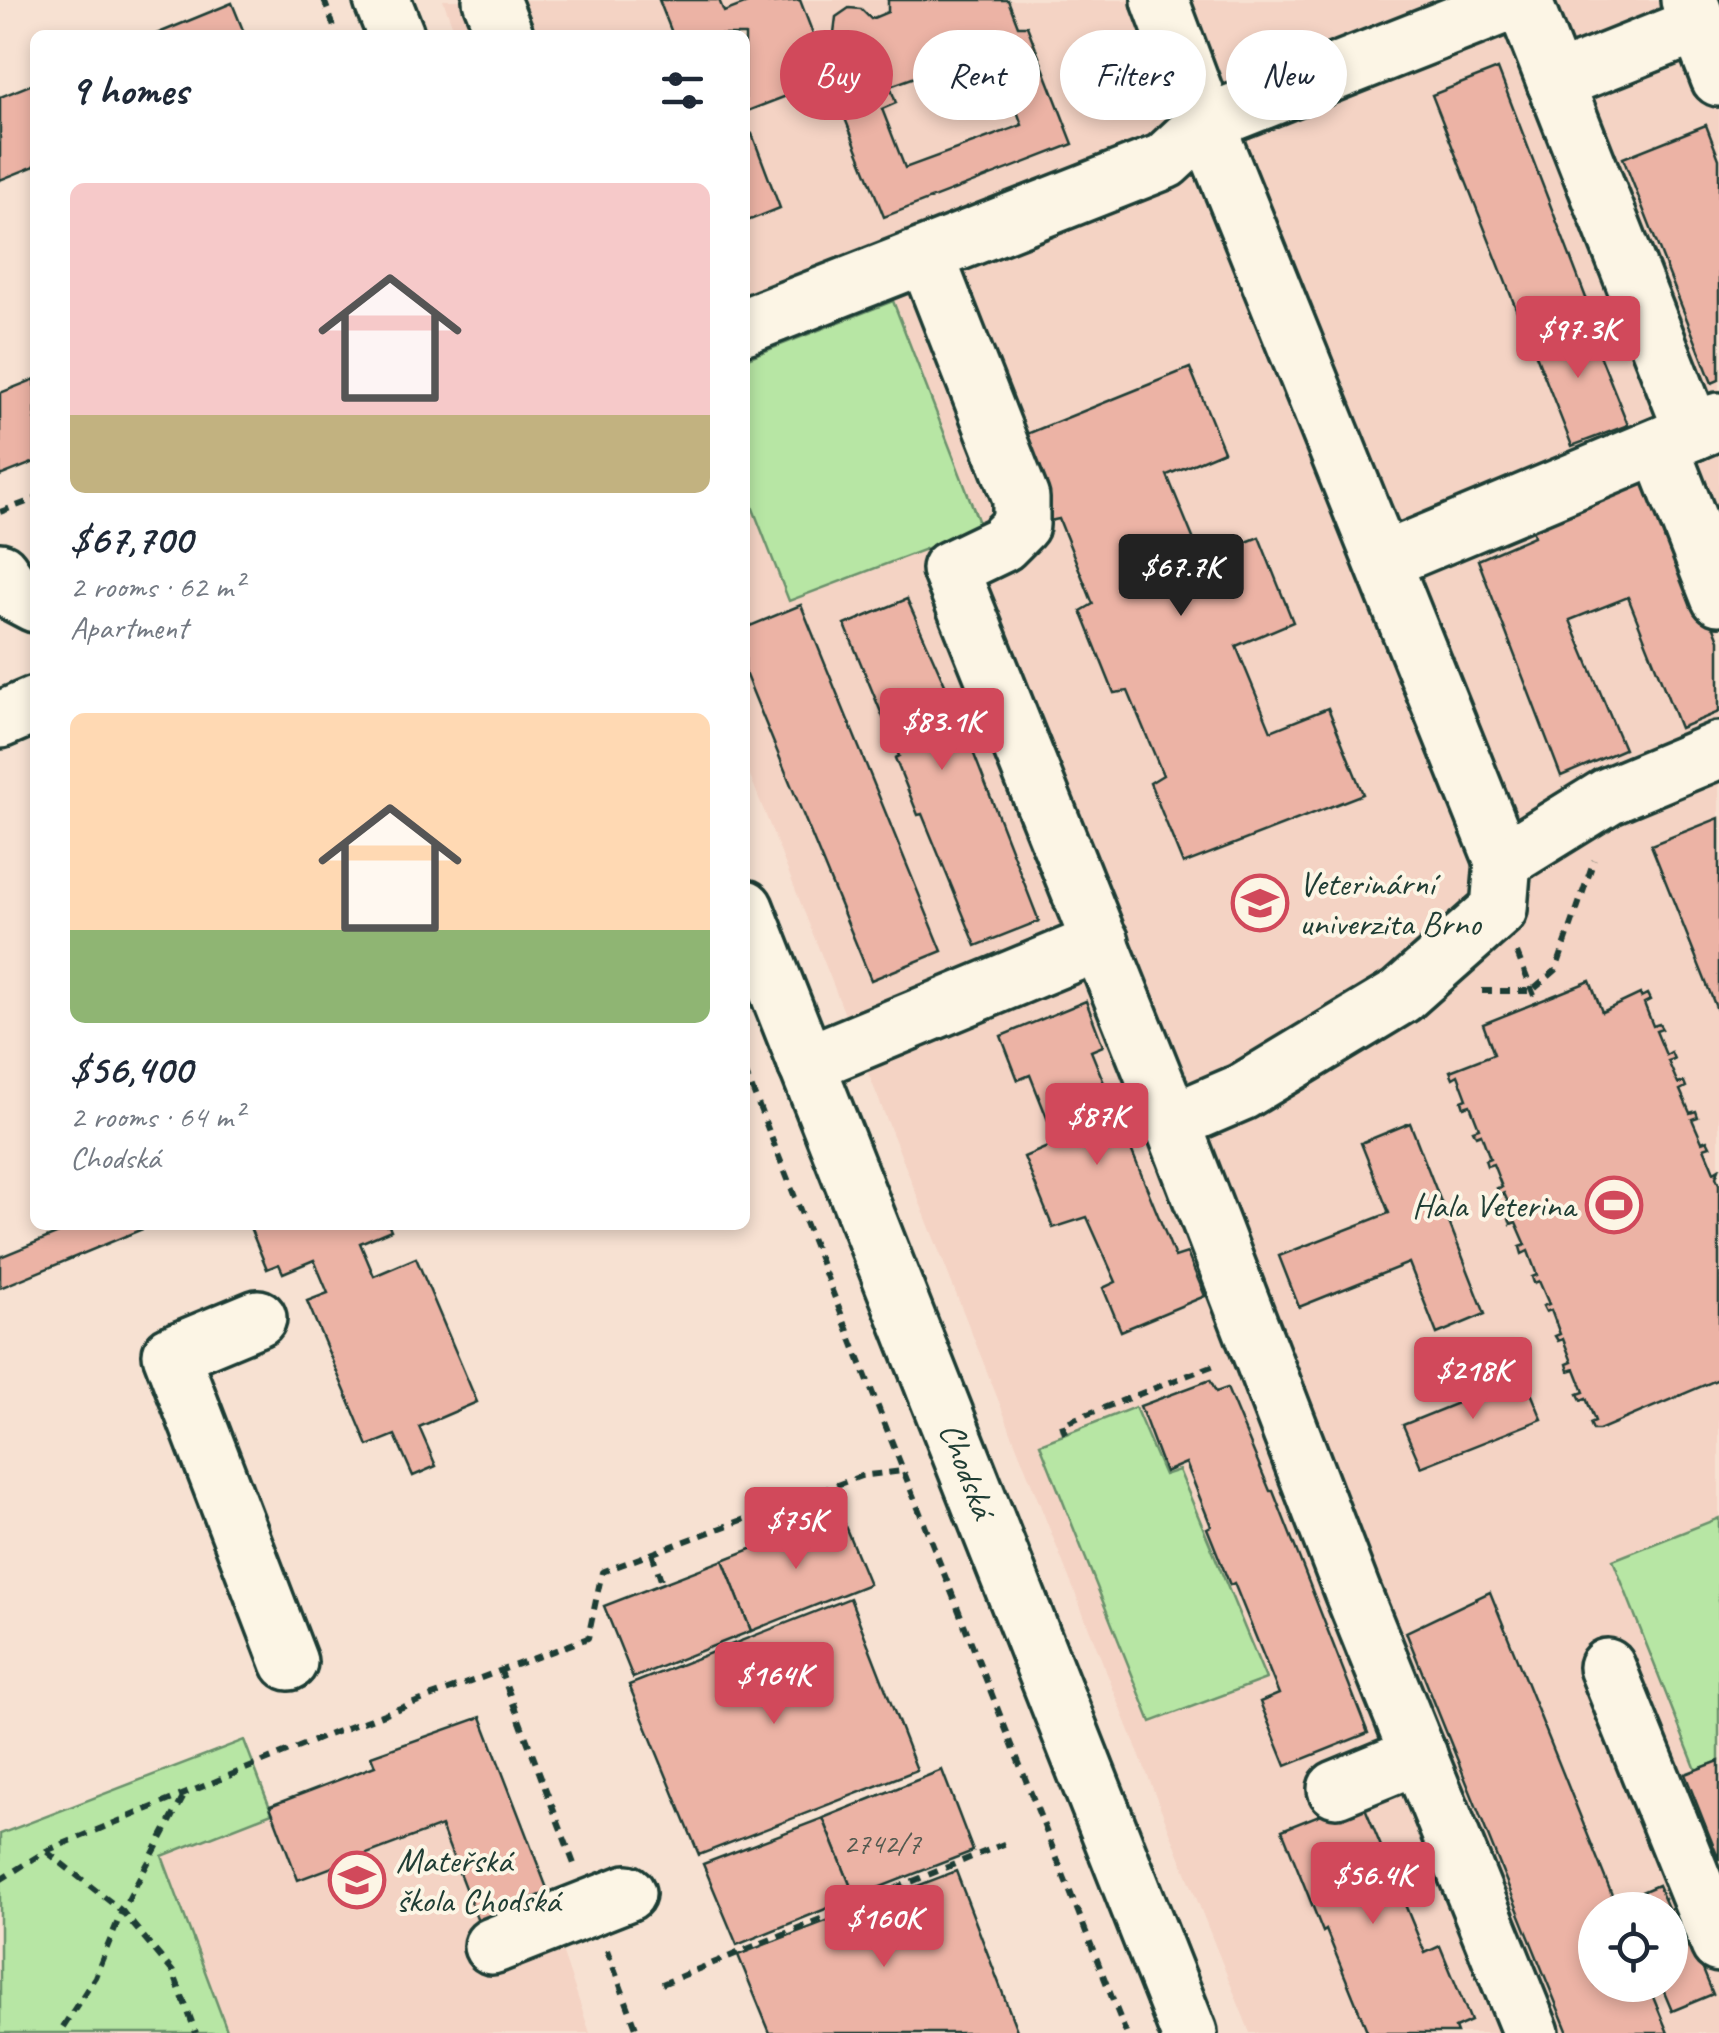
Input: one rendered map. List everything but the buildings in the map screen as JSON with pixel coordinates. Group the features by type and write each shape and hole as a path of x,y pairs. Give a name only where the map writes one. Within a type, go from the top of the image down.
{"street":[{"path":"382,0 394,30"},
{"path":"491,0 503,30"},
{"path":"750,324 1164,161 1206,123 1521,0 1690,434 1719,596"},
{"path":"1172,7 1206,123 1502,861 1500,908 1401,996 1242,1092 1172,1122"},
{"path":"1554,82 1693,12 1719,78"},
{"path":"926,256 1021,498 1021,525 1002,544 950,569 1532,2033"},
{"path":"1383,562 1690,434"},
{"path":"0,571 16,594 30,601"},
{"path":"0,720 30,708"},
{"path":"1502,861 1608,796 1719,750"},
{"name":"Chodská","path":"750,921 1189,2033"},
{"path":"806,1064 1101,942"},
{"path":"258,1318 171,1354 288,1662"},
{"path":"1607,1667 1719,1944"},
{"path":"1336,1788 1419,1755"},
{"path":"492,1946 609,1900"}],"path":[{"path":"324,0 335,30"},
{"path":"0,512 30,500"},
{"path":"1532,991 1556,970 1592,868 1608,796"},
{"path":"750,1084 1126,2033"},
{"path":"1065,1434 1062,1424 1260,1347"},
{"path":"0,1880 46,1851 500,1669 588,1638 602,1572 861,1476 902,1471"},
{"path":"777,1507 788,1534"},
{"path":"652,1553 662,1583"},
{"path":"500,1669 609,1900 638,2033"},
{"path":"59,2033 95,1976 122,1910 184,1796"},
{"path":"662,1984 1006,1843"},
{"path":"46,1851 122,1910 173,1972 196,2033"}],"shaded area":[{"name":"Veterinární univerzita Brno","path":"443,0 1719,0 1719,2033 1250,2033 750,776 750,30 454,30"},
{"name":"Mateřská škola Chodská","path":"481,1717 553,1904 547,1907 590,2033 228,2033 162,1856 272,1813 270,1806 374,1766 371,1756"}],"green space":[{"path":"893,301 981,528 789,601 750,501 750,357"},
{"path":"1135,1407 1164,1475 1179,1470 1266,1679 1151,1722 1040,1444"},
{"path":"1719,1518 1719,1761 1696,1770 1613,1560"},
{"path":"244,1740 272,1813 162,1856 228,2033 0,2033 0,1834"}],"place":[{"name":"Veterinární univerzita Brno","path":"1260,903"},
{"name":"Hala Veterina","path":"1614,1205"},
{"name":"Mateřská škola Chodská","path":"357,1880"}]}
